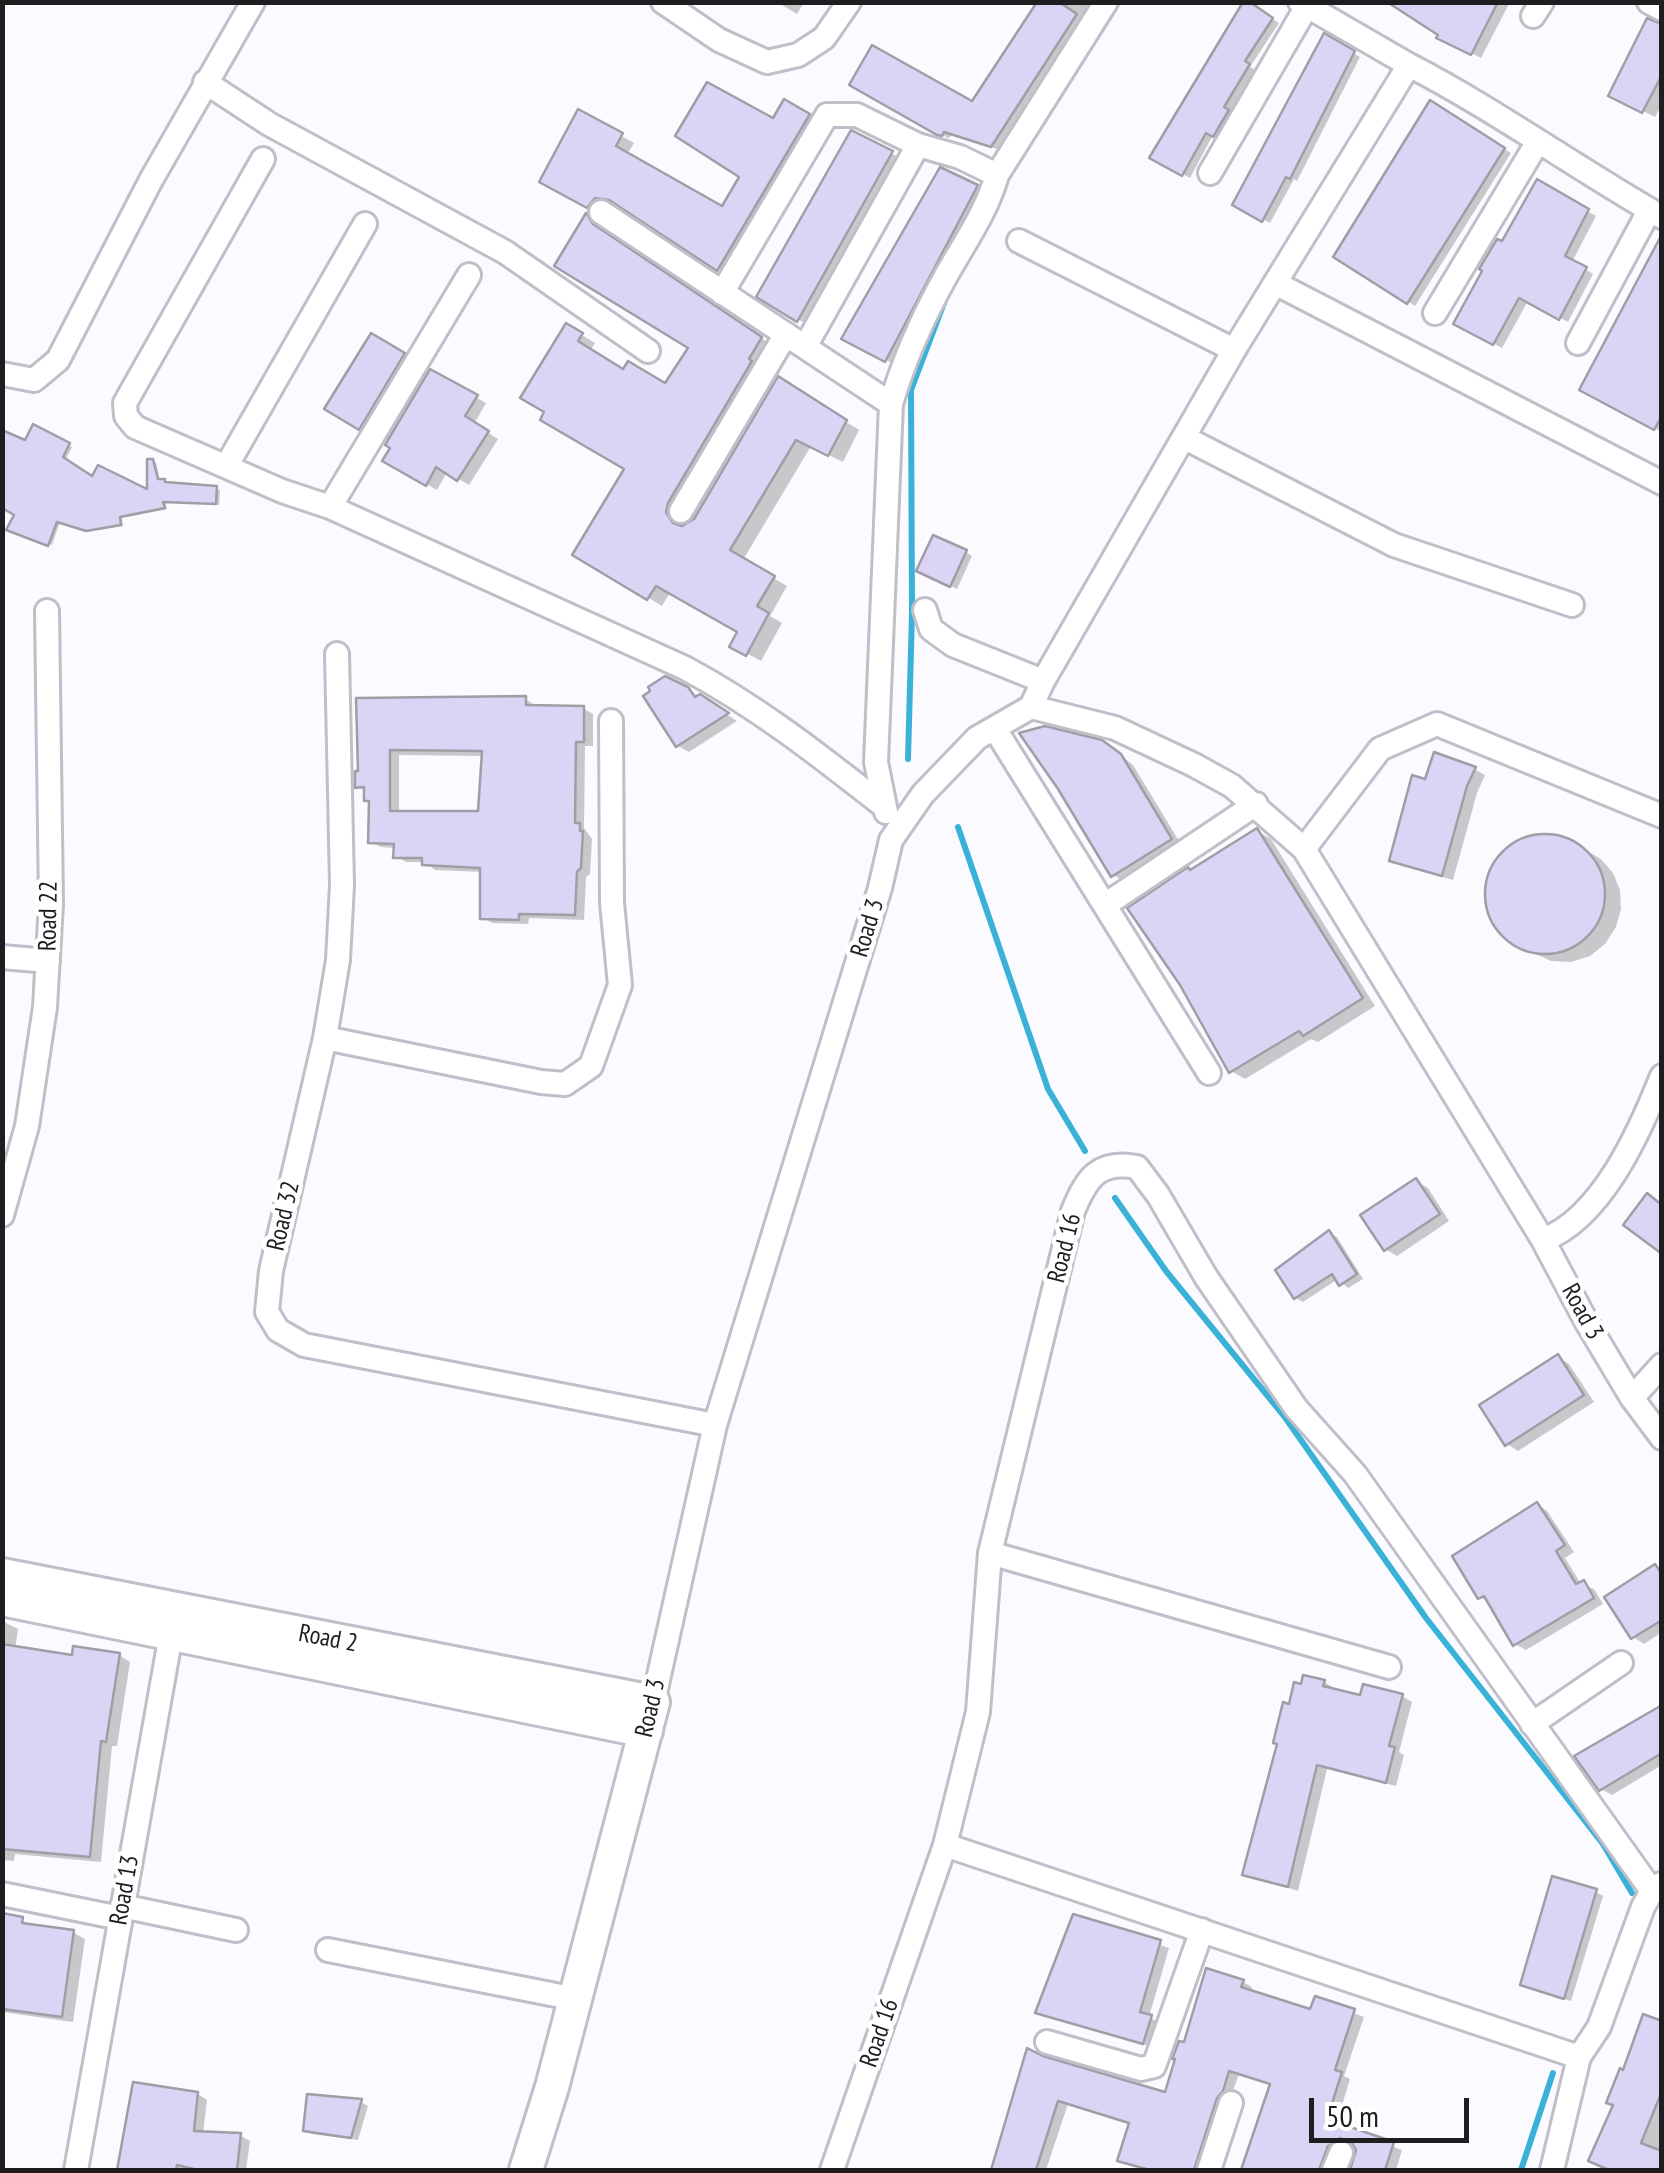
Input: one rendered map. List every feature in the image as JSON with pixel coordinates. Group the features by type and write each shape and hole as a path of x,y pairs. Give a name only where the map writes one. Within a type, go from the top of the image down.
{"street":[{"path":"2,374 34,380 58,360 205,82 253,2"},
{"path":"664,2 718,40 767,62 798,54 824,38 849,2"},
{"path":"892,840 876,762 891,404 902,368 944,278 988,202 997,176 1106,2"},
{"path":"1649,2 1662,9"},
{"path":"1210,173 1304,4 1482,105 1656,214 1578,343"},
{"path":"1031,708 1234,350 1409,64"},
{"path":"205,82 270,124 505,252 648,351"},
{"path":"722,292 826,115 857,115 918,145 960,156 997,176"},
{"path":"1435,312 1538,143"},
{"path":"681,511 796,341 918,145"},
{"path":"263,159 125,402 126,416 135,427 282,491 330,507 685,668 776,722 885,807"},
{"path":"601,212 891,404"},
{"path":"227,464 365,224"},
{"path":"1019,241 1234,350"},
{"path":"330,507 470,274"},
{"path":"1275,283 1662,482"},
{"path":"1185,438 1394,545 1572,606"},
{"path":"925,610 931,630 953,644 1043,681"},
{"name":"Road 22","path":"2,1215 26,1126 45,1007 52,904 47,612"},
{"name":"Road 32","path":"337,654 342,885 338,960 271,1272 267,1312 278,1330 304,1344 715,1425"},
{"name":"Road 3","path":"526,2170 576,1999 650,1716 715,1425 892,840 922,794 976,738 1031,708 1115,728 1207,772 1256,804 1304,849 1543,1240 1632,1398 1662,1438"},
{"path":"324,1038 541,1082 565,1084 591,1066 620,986 612,903 611,722"},
{"path":"1304,849 1380,749 1437,724 1662,816"},
{"path":"995,729 1209,1073"},
{"path":"1105,905 1256,804"},
{"path":"2,956 48,960"},
{"path":"1543,1240 1562,1233 1594,1202 1643,1123 1662,1076"},
{"name":"Road 16","path":"832,2170 944,1846 978,1712 990,1553 1077,1201 1098,1170 1117,1164 1138,1168 1206,1277 1296,1408 1354,1474 1532,1724 1657,1888"},
{"path":"1632,1398 1662,1365"},
{"path":"990,1553 1389,1667"},
{"name":"Road 2","path":"2,1575 173,1621"},
{"name":"Road 2","path":"2,1598 173,1621 650,1716"},
{"name":"Road 13","path":"76,2170 173,1621"},
{"path":"1532,1724 1622,1663"},
{"path":"944,1846 1579,2056"},
{"path":"1552,2170 1579,2056 1599,2027 1624,1967 1634,1928 1657,1888"},
{"path":"2,1894 236,1930"},
{"path":"1047,2042 1141,2069 1154,2066 1202,1930"},
{"path":"328,1950 576,1999"},
{"path":"1209,2170 1231,2102"}],"building":[{"path":"1037,2 1059,2 1077,14 991,147 944,132 937,135 849,85 872,45 972,101"},
{"path":"1243,2 1250,2 1273,18 1245,61 1250,64 1224,107 1229,110 1213,137 1206,133 1182,176 1149,158"},
{"path":"1387,2 1498,2 1471,55 1436,38 1438,35"},
{"path":"1647,18 1662,24 1662,75 1642,113 1608,96"},
{"path":"1324,33 1355,51 1290,179 1286,177 1262,222 1232,205"},
{"path":"707,82 773,118 784,99 810,114 717,271 609,200 595,198 587,208 539,182 578,109 623,133 616,146 722,206 739,177 675,136"},
{"path":"1430,100 1505,148 1407,304 1333,257"},
{"path":"851,130 893,151 797,322 756,297"},
{"path":"940,167 978,185 885,362 841,339"},
{"path":"1537,179 1589,209 1565,256 1587,267 1559,320 1519,298 1493,345 1453,324 1482,271 1479,269 1497,239 1502,241"},
{"path":"586,213 593,224 762,337 749,359 752,361 668,503 666,512 673,523 682,526 694,519 778,376 847,420 828,456 796,440 730,550 775,576 757,606 769,613 746,656 729,647 737,632 656,586 647,600 572,555 624,469 540,420 544,412 520,398 566,323 583,333 578,341 623,369 628,361 665,383 688,348 554,266"},
{"path":"1662,234 1662,416 1654,430 1579,390"},
{"path":"371,333 405,353 359,430 324,409"},
{"path":"430,369 478,395 465,416 489,431 457,481 436,467 426,486 382,461 390,448 385,445"},
{"path":"33,424 70,443 63,457 92,476 98,465 147,489 147,459 153,459 158,479 165,482 217,486 216,504 163,502 165,508 120,517 121,525 86,531 57,522 48,546 6,530 14,515 2,508 2,430 25,440"},
{"path":"933,535 967,550 950,587 916,571"},
{"path":"665,676 688,687 695,697 700,694 729,713 676,747 643,696 650,691 648,687"},
{"path":"526,696 526,705 584,706 584,742 576,742 575,823 580,823 583,831 575,915 519,914 519,920 480,919 480,868 422,865 422,858 393,858 394,844 368,843 369,801 364,801 364,787 355,788 356,698","holes":["390,750 482,751 478,811 390,811"]},
{"path":"1045,726 1102,740 1121,754 1172,839 1111,877 1019,733"},
{"path":"1434,752 1476,767 1442,876 1389,861 1412,775 1425,779"},
{"path":"1257,828 1363,998 1303,1036 1299,1031 1229,1073 1180,985 1127,908"},
{"path":"1545,834 1568,838 1588,851 1601,871 1605,894 1601,917 1588,937 1568,950 1545,954 1522,950 1502,937 1489,917 1485,894 1489,871 1502,851 1522,838"},
{"path":"1416,1178 1440,1214 1384,1251 1360,1215"},
{"path":"1647,1193 1662,1205 1662,1254 1623,1225"},
{"path":"1329,1230 1357,1274 1339,1286 1332,1274 1294,1299 1275,1270"},
{"path":"1558,1354 1584,1395 1505,1446 1479,1405"},
{"path":"1537,1502 1565,1545 1556,1551 1576,1584 1584,1580 1594,1598 1513,1646 1484,1596 1478,1599 1452,1556"},
{"path":"1655,1564 1662,1574 1662,1620 1631,1639 1604,1597"},
{"path":"2,1644 72,1655 73,1646 120,1653 106,1742 101,1741 90,1857 2,1849"},
{"path":"1303,1675 1325,1680 1323,1686 1360,1695 1363,1684 1403,1694 1389,1746 1395,1747 1386,1783 1317,1765 1288,1887 1242,1875 1277,1744 1273,1743 1283,1702 1289,1704 1294,1682 1301,1684"},
{"path":"1662,1705 1662,1753 1599,1791 1574,1756"},
{"path":"1552,1876 1597,1889 1564,1999 1520,1985"},
{"path":"2,1913 23,1917 22,1923 74,1930 62,2017 2,2009"},
{"path":"1073,1914 1161,1940 1140,2012 1152,2015 1143,2044 1035,2013"},
{"path":"1206,1968 1244,1980 1241,1987 1310,2009 1315,1996 1355,2009 1335,2070 1342,2072 1327,2119 1394,2142 1385,2170 1350,2170 1356,2150 1352,2143 1340,2138 1328,2146 1319,2170 1241,2170 1270,2084 1229,2071 1194,2170 1150,2170 1117,2161 1129,2123 1058,2101 1036,2170 991,2170 1027,2048 1165,2092 1172,2059 1179,2041 1184,2042"},
{"path":"1643,2014 1662,2021 1662,2091 1641,2143 1662,2151 1662,2170 1609,2170 1588,2161 1613,2105 1606,2103 1620,2068 1623,2070"},
{"path":"133,2082 198,2092 194,2131 241,2133 237,2170 198,2170 177,2165 176,2170 117,2170"},
{"path":"307,2094 362,2099 351,2138 303,2131"}],"waterway":[{"path":"908,759 911,390 947,295"},
{"path":"958,827 1048,1089 1085,1151"},
{"path":"1115,1198 1166,1271 1284,1416 1426,1618 1603,1844 1632,1893"},
{"path":"1521,2170 1553,2073"}]}
